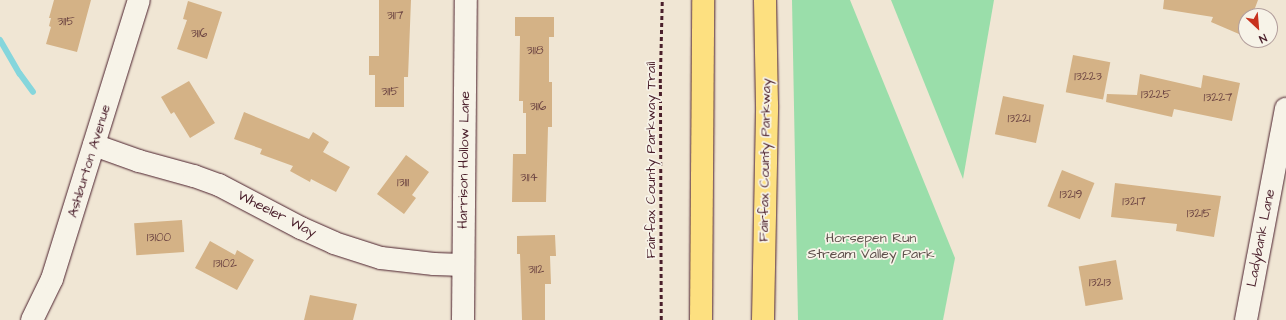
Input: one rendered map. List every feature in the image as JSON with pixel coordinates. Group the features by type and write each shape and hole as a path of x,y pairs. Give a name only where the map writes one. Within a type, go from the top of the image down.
{"highway":[{"path":"701,320 703,0"},
{"name":"Fairfax County Parkway","path":"763,320 766,105 765,0"}],"street":[{"name":"Ashburton Avenue","path":"32,320 52,279 139,0"},
{"name":"Harrison Hollow Lane","path":"463,320 466,0"},
{"name":"Ladybank Lane","path":"1246,320 1286,109"},
{"name":"Wheeler Way","path":"94,145 140,161 194,176 219,185 301,228 334,242 381,258 434,264 463,265"}],"path":[{"name":"Fairfax County Parkway Trail","path":"661,320 660,83 662,0"}],"green space":[{"name":"Horsepen Run Stream Valley Park","path":"792,0 850,0 955,258 943,320 798,320"},
{"path":"891,0 994,0 963,179"}],"building":[{"path":"54,0 91,0 77,52 46,44 51,27 49,26 51,18 49,18"},
{"path":"379,0 411,0 408,77 404,77 404,107 375,107 375,75 369,75 369,56 379,56"},
{"path":"1164,0 1258,0 1255,8 1238,8 1238,34 1211,22 1213,17 1163,9"},
{"path":"188,1 222,12 207,59 177,49 187,20 183,19"},
{"path":"515,17 554,17 554,37 549,37 549,82 552,82 552,127 548,127 546,202 512,202 513,154 526,154 526,113 523,113 523,101 519,101 520,36 515,36"},
{"path":"1073,55 1110,62 1103,100 1066,92"},
{"path":"1140,74 1201,88 1203,75 1240,83 1232,121 1174,109 1172,117 1106,102 1107,94 1137,95"},
{"path":"189,81 215,123 190,138 174,112 171,114 161,97"},
{"path":"1003,96 1044,105 1036,143 995,134"},
{"path":"244,112 309,139 313,132 329,142 323,152 350,167 336,192 311,179 310,182 290,171 293,166 260,154 262,149 234,139"},
{"path":"406,155 429,172 412,195 416,198 404,214 377,194"},
{"path":"1062,170 1094,183 1080,219 1047,206"},
{"path":"1115,183 1221,196 1214,237 1176,231 1177,224 1111,217"},
{"path":"182,220 184,252 136,255 134,223"},
{"path":"555,235 556,256 550,256 551,284 545,284 545,320 522,320 520,254 517,254 517,236"},
{"path":"210,241 235,255 237,250 254,260 237,290 195,268"},
{"path":"1116,260 1123,299 1086,306 1079,267"},
{"path":"310,295 357,304 353,320 304,320"}],"waterway":[{"path":"0,40 20,74 33,92"}]}
